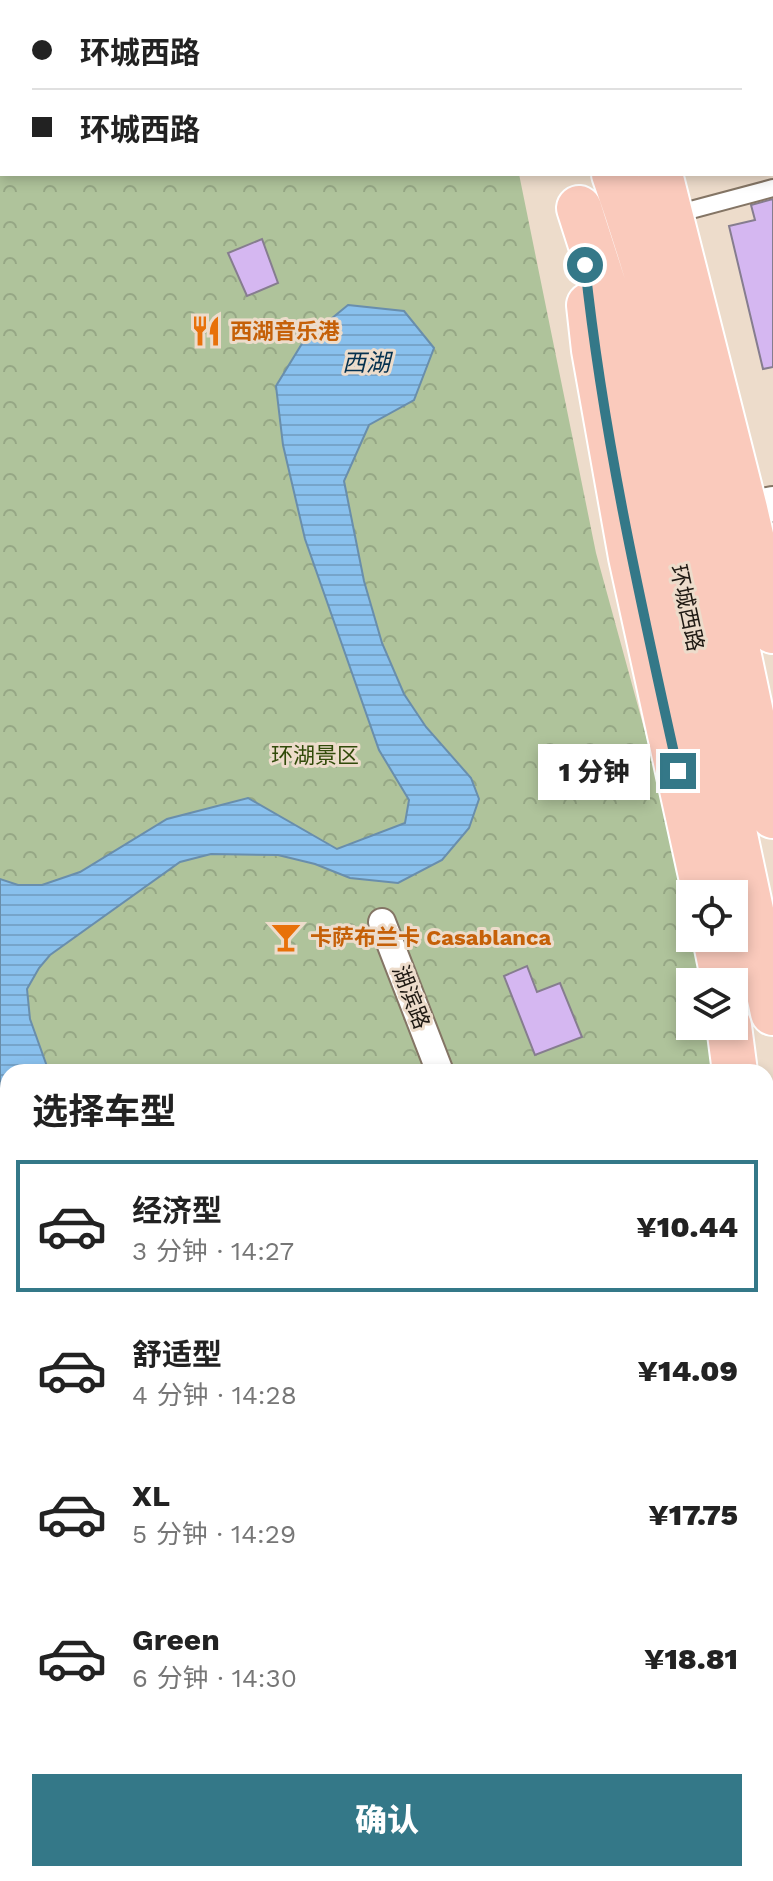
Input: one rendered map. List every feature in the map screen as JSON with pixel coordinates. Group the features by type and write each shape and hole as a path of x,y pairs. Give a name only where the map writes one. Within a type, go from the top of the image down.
{"main road":[{"name":"环城西路","path":"615,176 690,437 773,816"},
{"path":"660,176 759,507 773,631"},
{"name":"环城西路","path":"572,191 594,350 631,557 702,880"},
{"name":"环城西路","path":"572,191 631,370 654,456 773,1013"},
{"path":"731,1040 734,1064"}],"street":[{"name":"湖滨路","path":"382,922 437,1064"}],"lane":[{"path":"670,216 773,188"}],"green space":[{"name":"环湖景区","path":"0,176 519,176 596,553 686,880 676,880 676,952 703,952 704,968 676,968 676,1040 713,1040 715,1064 0,1064"}],"water":[{"name":"西湖","path":"348,305 404,311 434,348 414,400 369,425 344,481 364,581 382,643 404,694 426,727 471,778 479,799 469,828 442,860 398,883 350,878 315,864 278,855 211,854 180,862 50,955 27,989 30,1019 46,1064 0,1064 0,879 18,885 42,885 80,872 167,819 248,798 337,849 405,823 409,800 379,750 305,539 283,445 276,386 303,342"}],"building":[{"path":"773,199 773,367 763,369 729,226 755,220 751,205"},
{"path":"262,239 278,283 247,296 228,253"},
{"path":"527,966 537,992 560,983 582,1037 535,1055 504,976"}],"place":[{"name":"西湖音乐港","path":"206,331"},
{"name":"卡萨布兰卡 Casablanca","path":"286,937"}],"route":[{"path":"585,265 594,350 631,557 678,771"}]}
